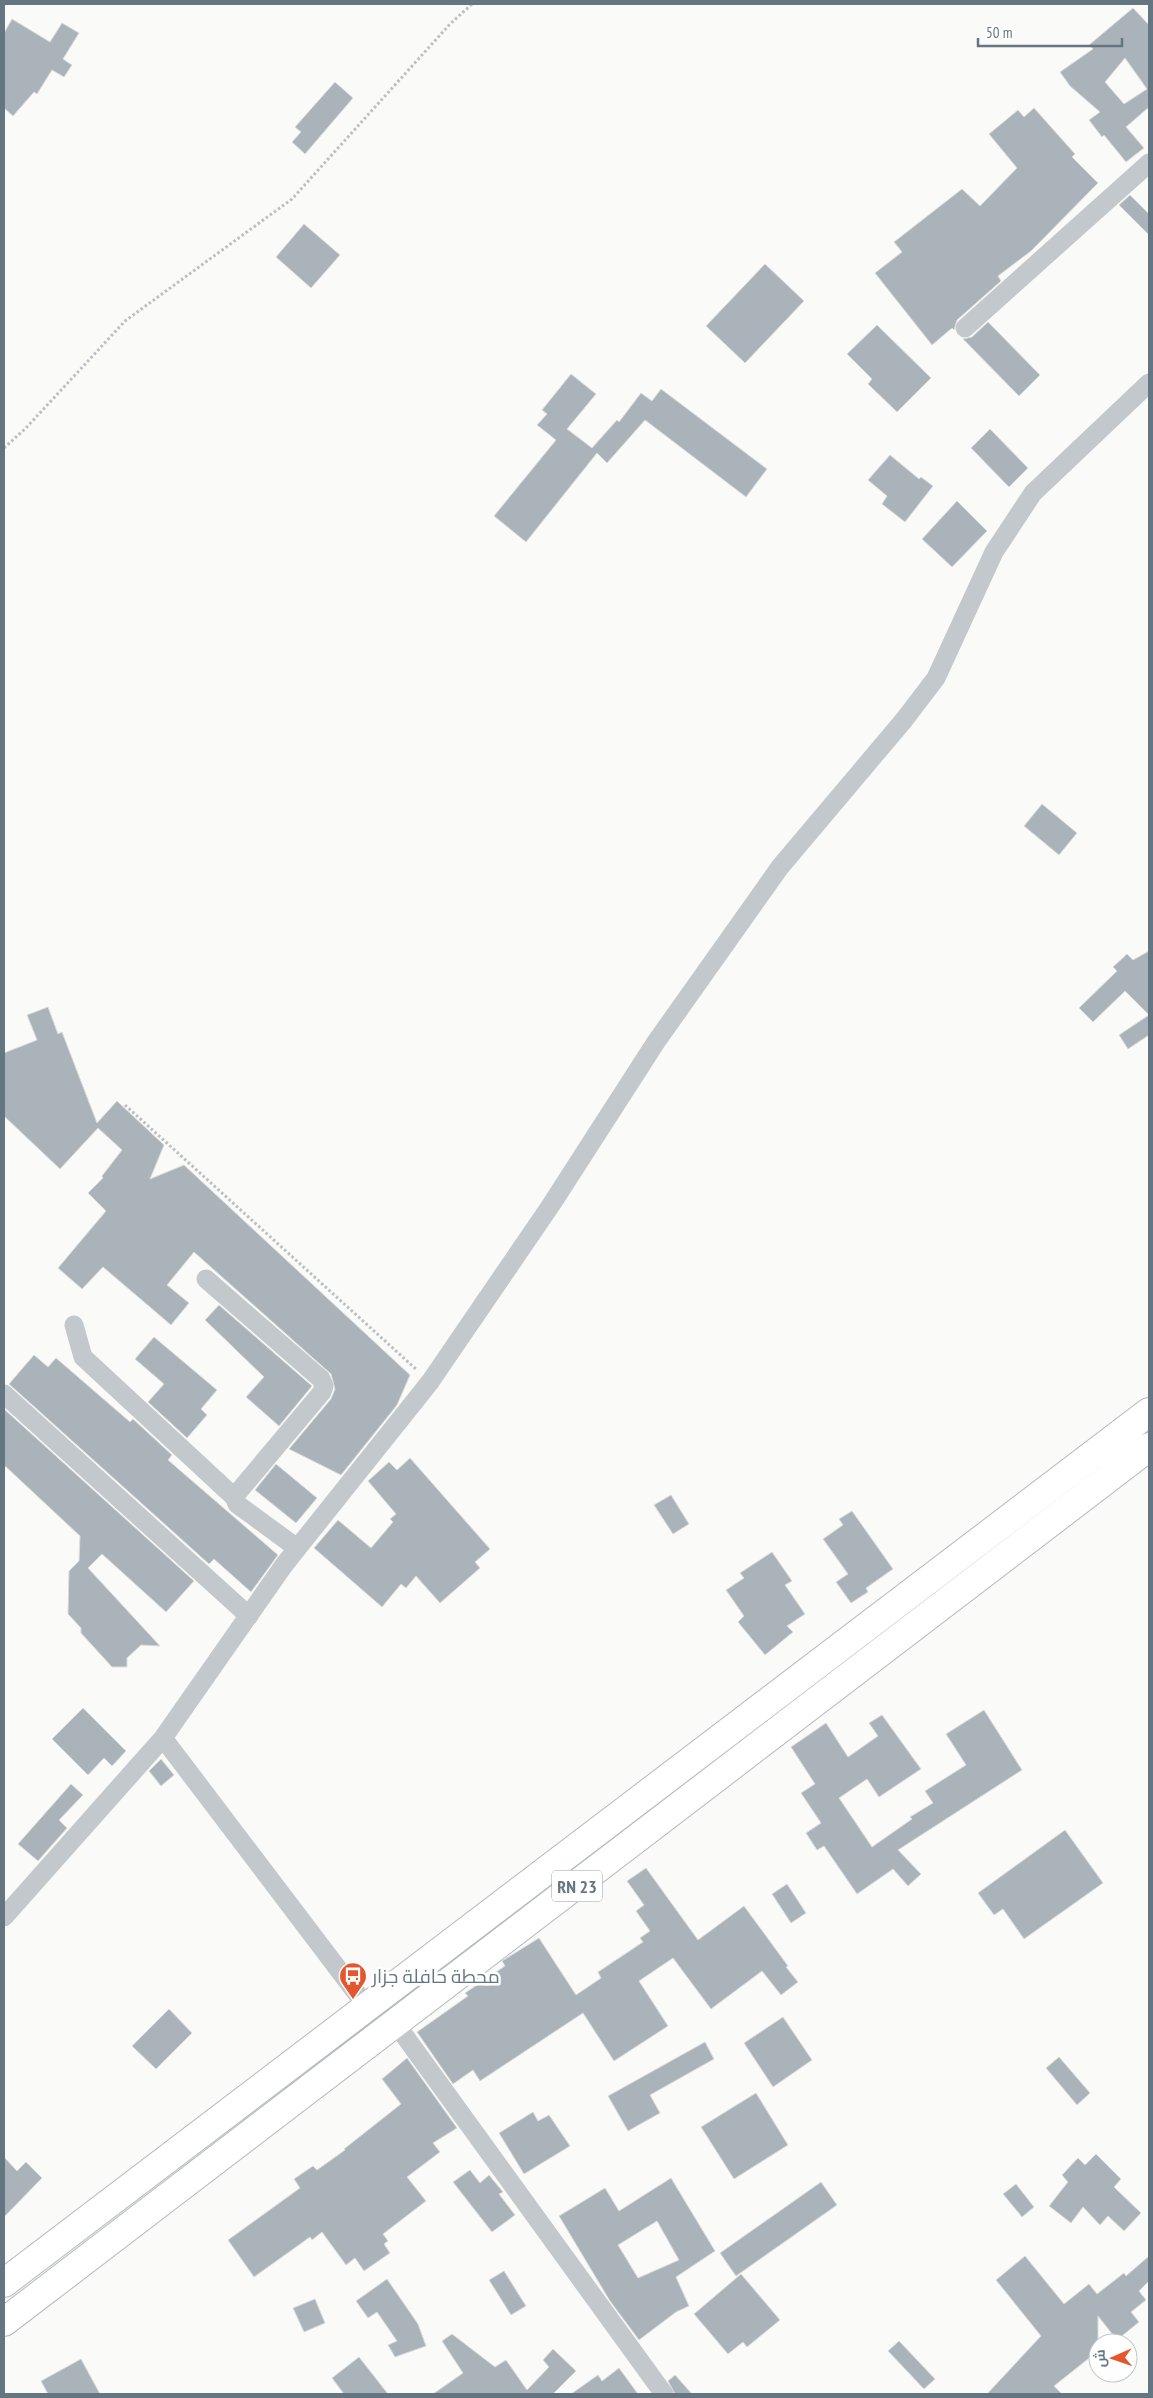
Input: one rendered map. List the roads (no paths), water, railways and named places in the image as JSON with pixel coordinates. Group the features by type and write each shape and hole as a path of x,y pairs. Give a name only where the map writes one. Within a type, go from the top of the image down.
{"highway":[{"name":"RN 23","path":"4,2283 1149,1412"},
{"name":"RN 23","path":"4,2322 1149,1447"}],"street":[{"path":"965,328 1149,163"},
{"path":"4,1917 162,1738 297,1548 430,1382 551,1205 656,1042 780,867 904,720 936,678 994,552 1033,493 1149,383"},
{"path":"206,1279 322,1379 324,1386 322,1392 234,1497"},
{"path":"74,1325 83,1357 234,1497 237,1504 297,1548"},
{"path":"4,1394 249,1616"},
{"path":"162,1738 367,2007"},
{"path":"396,2024 664,2394"}],"place":[{"name":"محطة حافلة جزار","path":"353,2000"}]}
